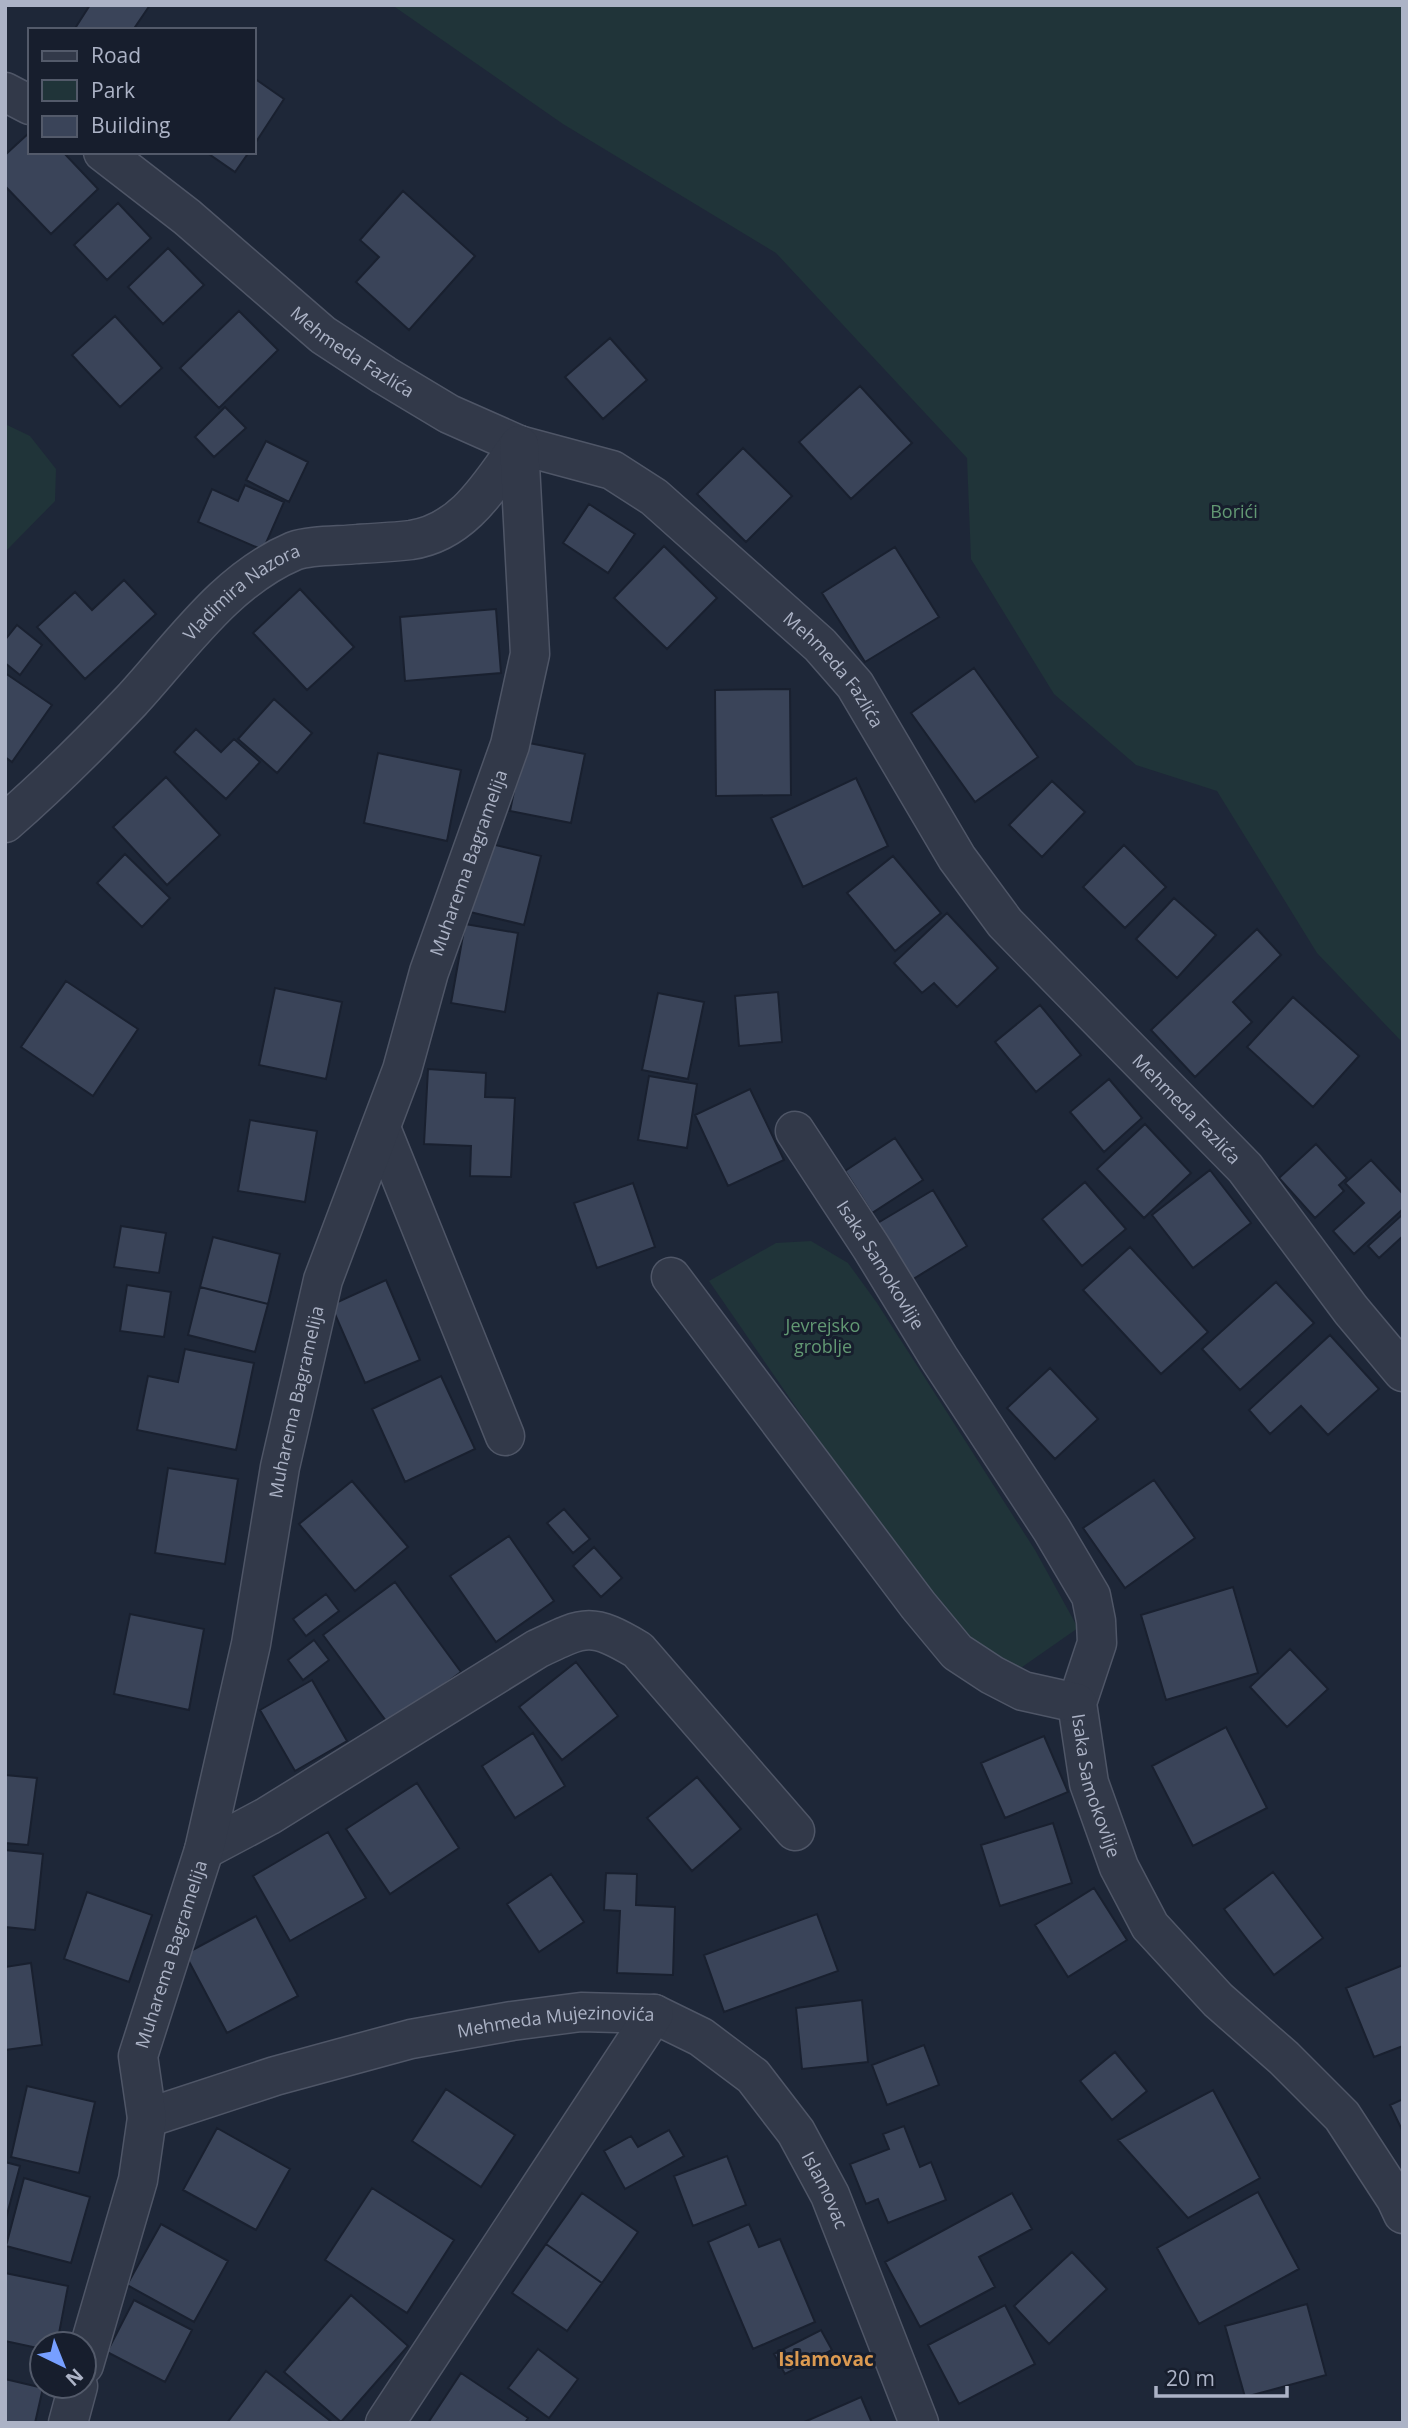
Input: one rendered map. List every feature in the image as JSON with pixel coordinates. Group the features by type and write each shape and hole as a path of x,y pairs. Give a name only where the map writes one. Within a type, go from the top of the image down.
{"street":[{"path":"5,92 28,103"},
{"name":"Mehmeda Fazlića","path":"106,154 187,217 323,335 449,414 519,445 612,470 654,497 820,645 855,685 957,858 1005,923 1245,1168 1351,1310 1403,1372"},
{"name":"Vladimira Nazora","path":"5,824 130,702 209,612 240,585 297,550 413,540 437,532 462,518 478,502 519,445"},
{"name":"Muharema Bagramelija","path":"94,2330 138,2180 147,2118 138,2056 204,1850 251,1644 280,1467 323,1280 402,1070 429,972 510,745 530,654 519,445"},
{"path":"381,1128 505,1436"},
{"name":"Isaka Samokovlije","path":"795,1131 1052,1530 1091,1596 1097,1621 1097,1643 1077,1703 1089,1783 1119,1867 1150,1926 1218,2000 1284,2058 1342,2116 1403,2214"},
{"path":"671,1277 918,1605 957,1652 1023,1691 1077,1703"},
{"path":"204,1850 268,1816 537,1649 573,1631 592,1629 612,1635 638,1650 795,1831"},
{"name":"Mehmeda Mujezinovića","path":"147,2118 275,2076 411,2039 581,2012 654,2014"},
{"name":"Mehmeda Mujezinovića","path":"385,2423 654,2014"},
{"name":"Islamovac","path":"654,2014 701,2037 753,2076 796,2132 830,2195 919,2423"},
{"path":"68,2423 74,2400"}],"green space":[{"name":"Borići","path":"392,5 1403,5 1403,1043 1317,953 1217,791 1136,765 1054,694 971,559 967,458 776,253 563,124"},
{"path":"5,424 30,436 56,469 55,501 5,552"},
{"name":"Jevrejsko groblje","path":"811,1241 848,1263 877,1303 1035,1550 1078,1628 1015,1672 968,1646 811,1429 709,1281 776,1243"}],"building":[{"path":"90,5 150,5 134,28 75,28"},
{"path":"256,79 284,99 256,142"},
{"path":"28,134 28,154 65,154 98,189 51,234 5,186 5,155"},
{"path":"209,154 248,154 235,172"},
{"path":"403,191 475,256 409,330 356,282 379,257 360,240"},
{"path":"118,203 151,238 107,280 74,245"},
{"path":"168,248 204,285 163,324 128,287"},
{"path":"239,311 278,350 219,408 180,368"},
{"path":"115,316 162,368 120,407 72,355"},
{"path":"610,338 647,380 603,419 565,377"},
{"path":"860,386 912,443 851,499 799,442"},
{"path":"225,407 246,428 214,457 195,437"},
{"path":"266,441 308,462 289,502 246,480"},
{"path":"743,448 792,496 746,542 697,494"},
{"path":"245,485 284,502 263,550 198,522 212,489 238,501"},
{"path":"589,504 635,534 608,573 563,543"},
{"path":"664,546 717,598 667,649 614,598"},
{"path":"895,547 939,617 865,662 822,593"},
{"path":"124,580 156,614 85,679 37,627 75,592 92,610"},
{"path":"300,589 354,647 307,690 253,633"},
{"path":"496,609 501,673 405,681 400,617"},
{"path":"17,625 42,645 20,675 5,663 5,640"},
{"path":"974,668 1038,757 975,802 911,713"},
{"path":"5,673 52,705 12,762 5,757"},
{"path":"790,689 791,795 716,796 715,690"},
{"path":"274,699 312,733 277,773 238,739"},
{"path":"196,729 221,752 234,739 260,762 226,799 174,752"},
{"path":"524,742 585,754 571,823 510,811"},
{"path":"378,753 461,770 447,841 364,823"},
{"path":"166,777 220,835 167,885 113,827"},
{"path":"856,778 888,846 803,887 771,818"},
{"path":"1052,781 1085,812 1042,857 1009,825"},
{"path":"487,843 541,856 524,925 470,912"},
{"path":"1124,845 1166,887 1125,928 1083,887"},
{"path":"125,854 170,898 142,927 97,883"},
{"path":"893,856 941,913 895,951 847,893"},
{"path":"1174,898 1216,935 1177,978 1136,939"},
{"path":"947,913 998,968 957,1007 934,983 922,993 894,963"},
{"path":"465,924 518,933 505,1012 451,1003"},
{"path":"1257,929 1281,955 1233,1002 1252,1022 1195,1077 1151,1030"},
{"path":"66,981 138,1029 93,1096 21,1047"},
{"path":"275,988 342,1002 326,1079 259,1065"},
{"path":"778,992 782,1042 739,1046 735,996"},
{"path":"658,993 704,1002 688,1079 642,1070"},
{"path":"1293,997 1359,1056 1313,1107 1247,1047"},
{"path":"1040,1005 1081,1055 1036,1092 995,1042"},
{"path":"428,1069 486,1073 485,1097 515,1098 511,1177 470,1176 471,1146 424,1144"},
{"path":"649,1076 697,1084 687,1148 638,1140"},
{"path":"1109,1079 1142,1118 1104,1152 1070,1112"},
{"path":"750,1089 784,1160 728,1186 695,1115"},
{"path":"250,1120 317,1131 305,1202 238,1191"},
{"path":"1145,1124 1191,1173 1144,1218 1097,1169"},
{"path":"895,1138 923,1180 872,1213 845,1171"},
{"path":"1316,1144 1347,1178 1339,1185 1344,1191 1315,1218 1279,1178"},
{"path":"1371,1160 1403,1194 1403,1209 1354,1254 1333,1231 1364,1203 1345,1183"},
{"path":"1210,1170 1251,1223 1193,1268 1152,1215"},
{"path":"1085,1182 1126,1229 1082,1266 1042,1219"},
{"path":"633,1183 655,1247 597,1268 574,1203"},
{"path":"933,1190 967,1246 910,1281 876,1224"},
{"path":"1403,1214 1403,1236 1379,1258 1368,1246"},
{"path":"121,1226 166,1233 159,1273 114,1267"},
{"path":"213,1237 280,1254 268,1304 200,1287"},
{"path":"1130,1247 1208,1332 1161,1374 1083,1290"},
{"path":"386,1280 420,1360 365,1383 331,1305"},
{"path":"1276,1282 1314,1323 1240,1390 1202,1349"},
{"path":"127,1285 171,1292 164,1337 120,1331"},
{"path":"200,1287 268,1304 255,1352 188,1335"},
{"path":"1330,1335 1379,1389 1328,1435 1301,1406 1270,1434 1249,1410"},
{"path":"185,1349 254,1363 236,1450 137,1430 148,1376 178,1382"},
{"path":"1050,1368 1098,1419 1055,1459 1007,1408"},
{"path":"441,1376 475,1449 405,1482 372,1409"},
{"path":"168,1468 238,1479 225,1564 155,1553"},
{"path":"1154,1480 1195,1538 1125,1588 1083,1528"},
{"path":"352,1481 408,1547 355,1591 299,1524"},
{"path":"564,1509 590,1539 573,1553 547,1523"},
{"path":"509,1536 554,1601 496,1642 450,1576"},
{"path":"594,1547 622,1578 601,1597 573,1566"},
{"path":"395,1582 461,1672 389,1725 323,1635"},
{"path":"1233,1587 1258,1673 1166,1700 1141,1615"},
{"path":"326,1594 339,1611 306,1636 293,1619"},
{"path":"130,1614 204,1629 189,1710 114,1694"},
{"path":"314,1640 329,1660 303,1680 288,1660"},
{"path":"1290,1649 1328,1689 1287,1727 1250,1687"},
{"path":"576,1662 618,1716 562,1760 519,1707"},
{"path":"312,1680 347,1741 295,1771 260,1710"},
{"path":"1226,1727 1267,1808 1193,1846 1152,1766"},
{"path":"533,1733 565,1786 515,1818 482,1766"},
{"path":"1044,1736 1068,1792 1005,1818 981,1763"},
{"path":"5,1775 37,1778 28,1845 5,1843"},
{"path":"697,1777 741,1829 692,1871 647,1818"},
{"path":"417,1783 459,1848 390,1894 346,1829"},
{"path":"1053,1823 1072,1883 1000,1906 981,1845"},
{"path":"328,1832 366,1898 290,1941 253,1876"},
{"path":"5,1850 43,1854 35,1930 5,1927"},
{"path":"1273,1872 1323,1938 1274,1975 1224,1909"},
{"path":"606,1873 637,1874 636,1905 675,1907 673,1975 617,1973 620,1911 604,1910"},
{"path":"551,1874 584,1922 539,1952 507,1904"},
{"path":"1094,1888 1127,1940 1068,1977 1035,1925"},
{"path":"87,1892 152,1915 129,1982 64,1959"},
{"path":"817,1914 838,1971 724,2012 704,1955"},
{"path":"256,1916 298,1996 227,2033 185,1954"},
{"path":"31,1963 42,2045 5,2050 5,1967"},
{"path":"1403,1965 1403,2046 1374,2057 1346,1988"},
{"path":"862,2000 868,2062 802,2069 796,2008"},
{"path":"924,2045 939,2085 887,2105 872,2065"},
{"path":"1115,2052 1147,2091 1112,2120 1080,2081"},
{"path":"27,2086 95,2102 79,2173 11,2157"},
{"path":"446,2089 515,2135 481,2187 412,2141"},
{"path":"1213,2090 1260,2178 1188,2218 1118,2140"},
{"path":"1403,2099 1403,2132 1390,2105"},
{"path":"904,2126 920,2167 931,2162 946,2200 888,2223 878,2199 866,2204 850,2164 889,2149 883,2134"},
{"path":"217,2128 290,2169 256,2230 183,2190"},
{"path":"669,2130 684,2156 625,2189 604,2151 631,2136 638,2147"},
{"path":"727,2156 746,2205 693,2226 674,2176"},
{"path":"5,2162 20,2166 5,2222"},
{"path":"24,2178 90,2197 71,2263 6,2246"},
{"path":"372,2188 454,2240 407,2313 325,2260"},
{"path":"1258,2192 1299,2269 1199,2324 1157,2248"},
{"path":"582,2193 638,2232 602,2283 546,2244"},
{"path":"1012,2193 1032,2229 979,2257 995,2287 920,2327 885,2262"},
{"path":"161,2224 228,2261 194,2322 127,2285"},
{"path":"749,2224 759,2247 780,2239 815,2322 753,2349 708,2242"},
{"path":"546,2244 602,2283 567,2331 512,2293"},
{"path":"1072,2252 1107,2289 1049,2344 1014,2306"},
{"path":"5,2273 68,2286 60,2330 28,2330 28,2346 5,2341"},
{"path":"351,2295 408,2346 341,2422 284,2372"},
{"path":"134,2300 192,2330 165,2382 107,2352"},
{"path":"1307,2304 1326,2375 1245,2397 1225,2326"},
{"path":"1005,2305 1035,2364 959,2404 928,2345"},
{"path":"821,2330 832,2350 785,2374 774,2354"},
{"path":"538,2349 578,2379 549,2418 508,2388"},
{"path":"266,2371 333,2423 227,2423"},
{"path":"461,2373 528,2418 525,2423 428,2423"},
{"path":"5,2379 28,2384 28,2400 40,2400 35,2423 5,2423"},
{"path":"861,2397 872,2423 802,2423"}],"district":[{"name":"Islamovac","path":"826,2359"}]}
